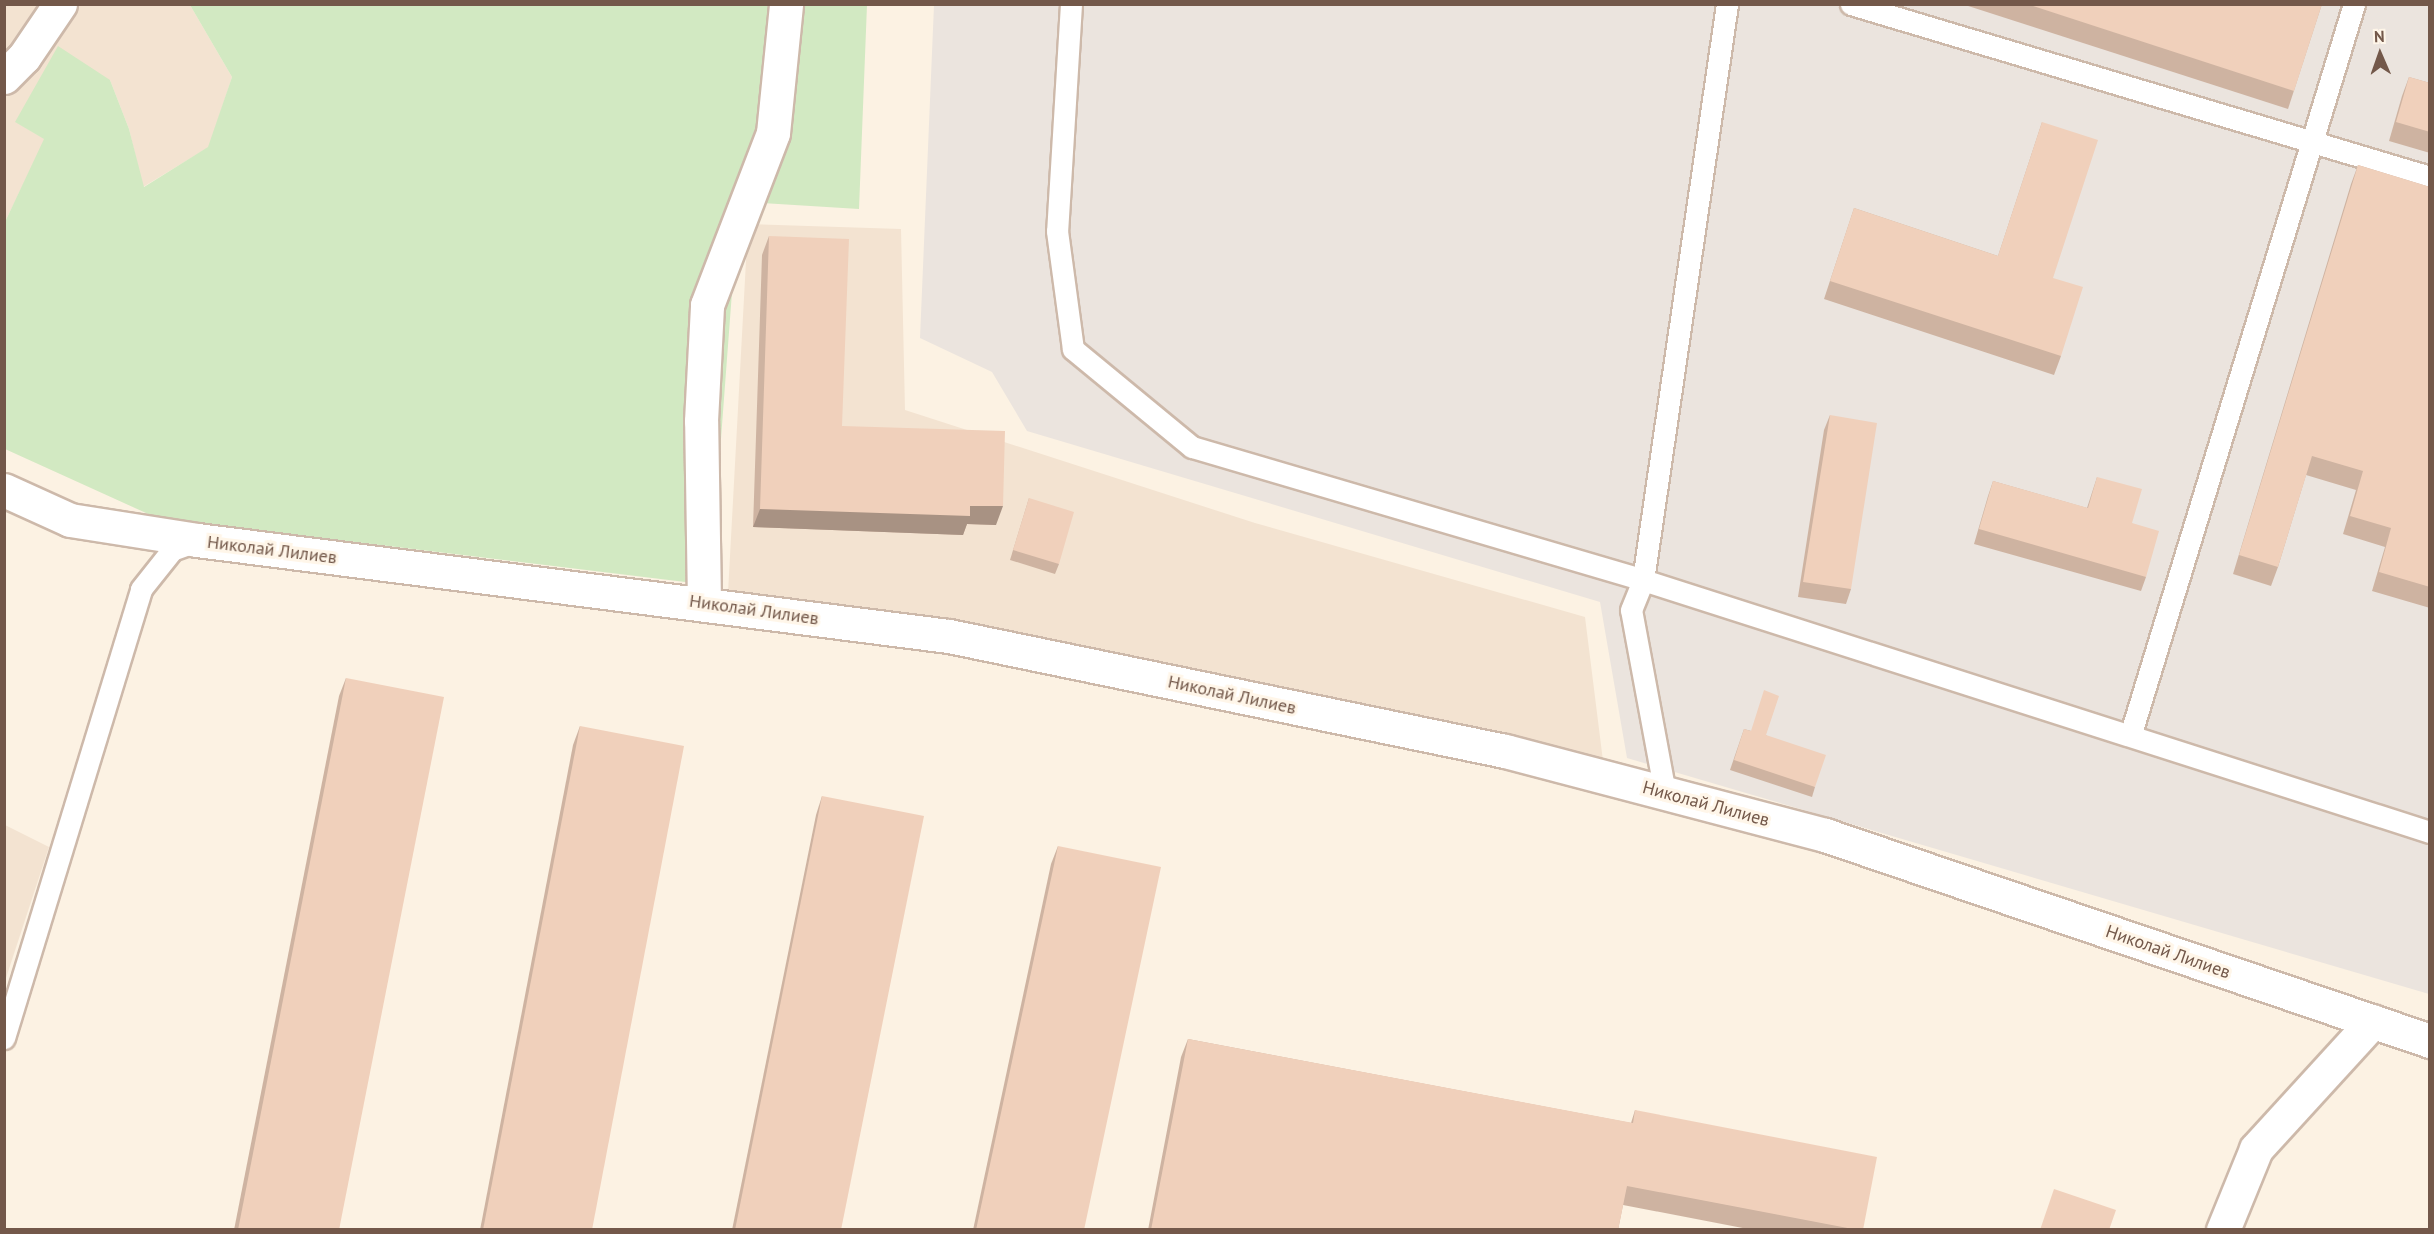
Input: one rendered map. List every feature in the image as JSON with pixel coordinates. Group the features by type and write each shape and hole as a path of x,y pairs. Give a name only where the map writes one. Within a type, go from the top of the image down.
{"street":[{"path":"4,77 24,57 60,4"},
{"path":"704,603 701,421 706,305 774,133 786,4"},
{"name":"Николай Лилиев","path":"4,490 70,520 197,540 949,636 1506,751 1825,835 2430,1041"},
{"path":"2223,1230 2256,1149 2373,1021"}],"lane":[{"path":"1071,4 1057,231 1073,350 1192,447 1643,580 2131,733 2430,832"},
{"path":"1665,793 1631,610 1643,580 1726,4"},
{"path":"1851,4 2430,177"},
{"path":"2131,733 2310,141 2354,4"},
{"path":"4,1038 141,589 172,550 197,540"}],"shaded area":[{"path":"5,5 190,5 232,77 209,147 143,187 129,129 110,80 16,122 45,139 5,222"},
{"path":"934,5 2429,5 2429,994 1627,758 1600,602 1027,431 992,372 920,338"},
{"path":"748,224 901,229 905,410 1255,523 1585,617 1603,761 922,615 728,593"},
{"path":"5,825 49,847 5,981"}],"green space":[{"path":"190,5 867,5 859,209 762,203 736,239 710,585 157,518 5,449 5,222 44,139 15,122 58,46 110,80 129,129 144,187 208,147 232,77"}],"building":[{"path":"2027,4 2322,4 2294,91"},
{"path":"2409,77 2430,83 2430,132 2396,122"},
{"path":"2042,122 2098,140 2053,278 2083,287 2061,356 1830,281 1854,208 1998,256"},
{"path":"2358,165 2430,187 2430,587 2379,572 2391,528 2350,516 2363,471 2312,456 2278,567 2239,555"},
{"path":"769,236 849,239 842,426 1005,431 1003,506 970,506 970,516 760,509"},
{"path":"1830,415 1877,423 1851,589 1803,582"},
{"path":"2097,477 2142,489 2132,523 2159,531 2146,577 1979,529 1993,481 2088,508"},
{"path":"1029,498 1074,512 1059,564 1013,550"},
{"path":"346,678 444,697 339,1230 238,1230"},
{"path":"1764,690 1779,696 1766,735 1826,755 1815,787 1734,760 1744,729 1751,731"},
{"path":"580,726 684,746 592,1230 483,1230"},
{"path":"822,796 924,816 841,1230 735,1230"},
{"path":"1058,846 1161,867 1084,1230 976,1230"},
{"path":"1188,1039 1633,1123 1635,1110 1877,1157 1863,1230 1627,1186 1618,1230 1151,1230"},
{"path":"2054,1189 2116,1210 2109,1230 2040,1230"}]}
